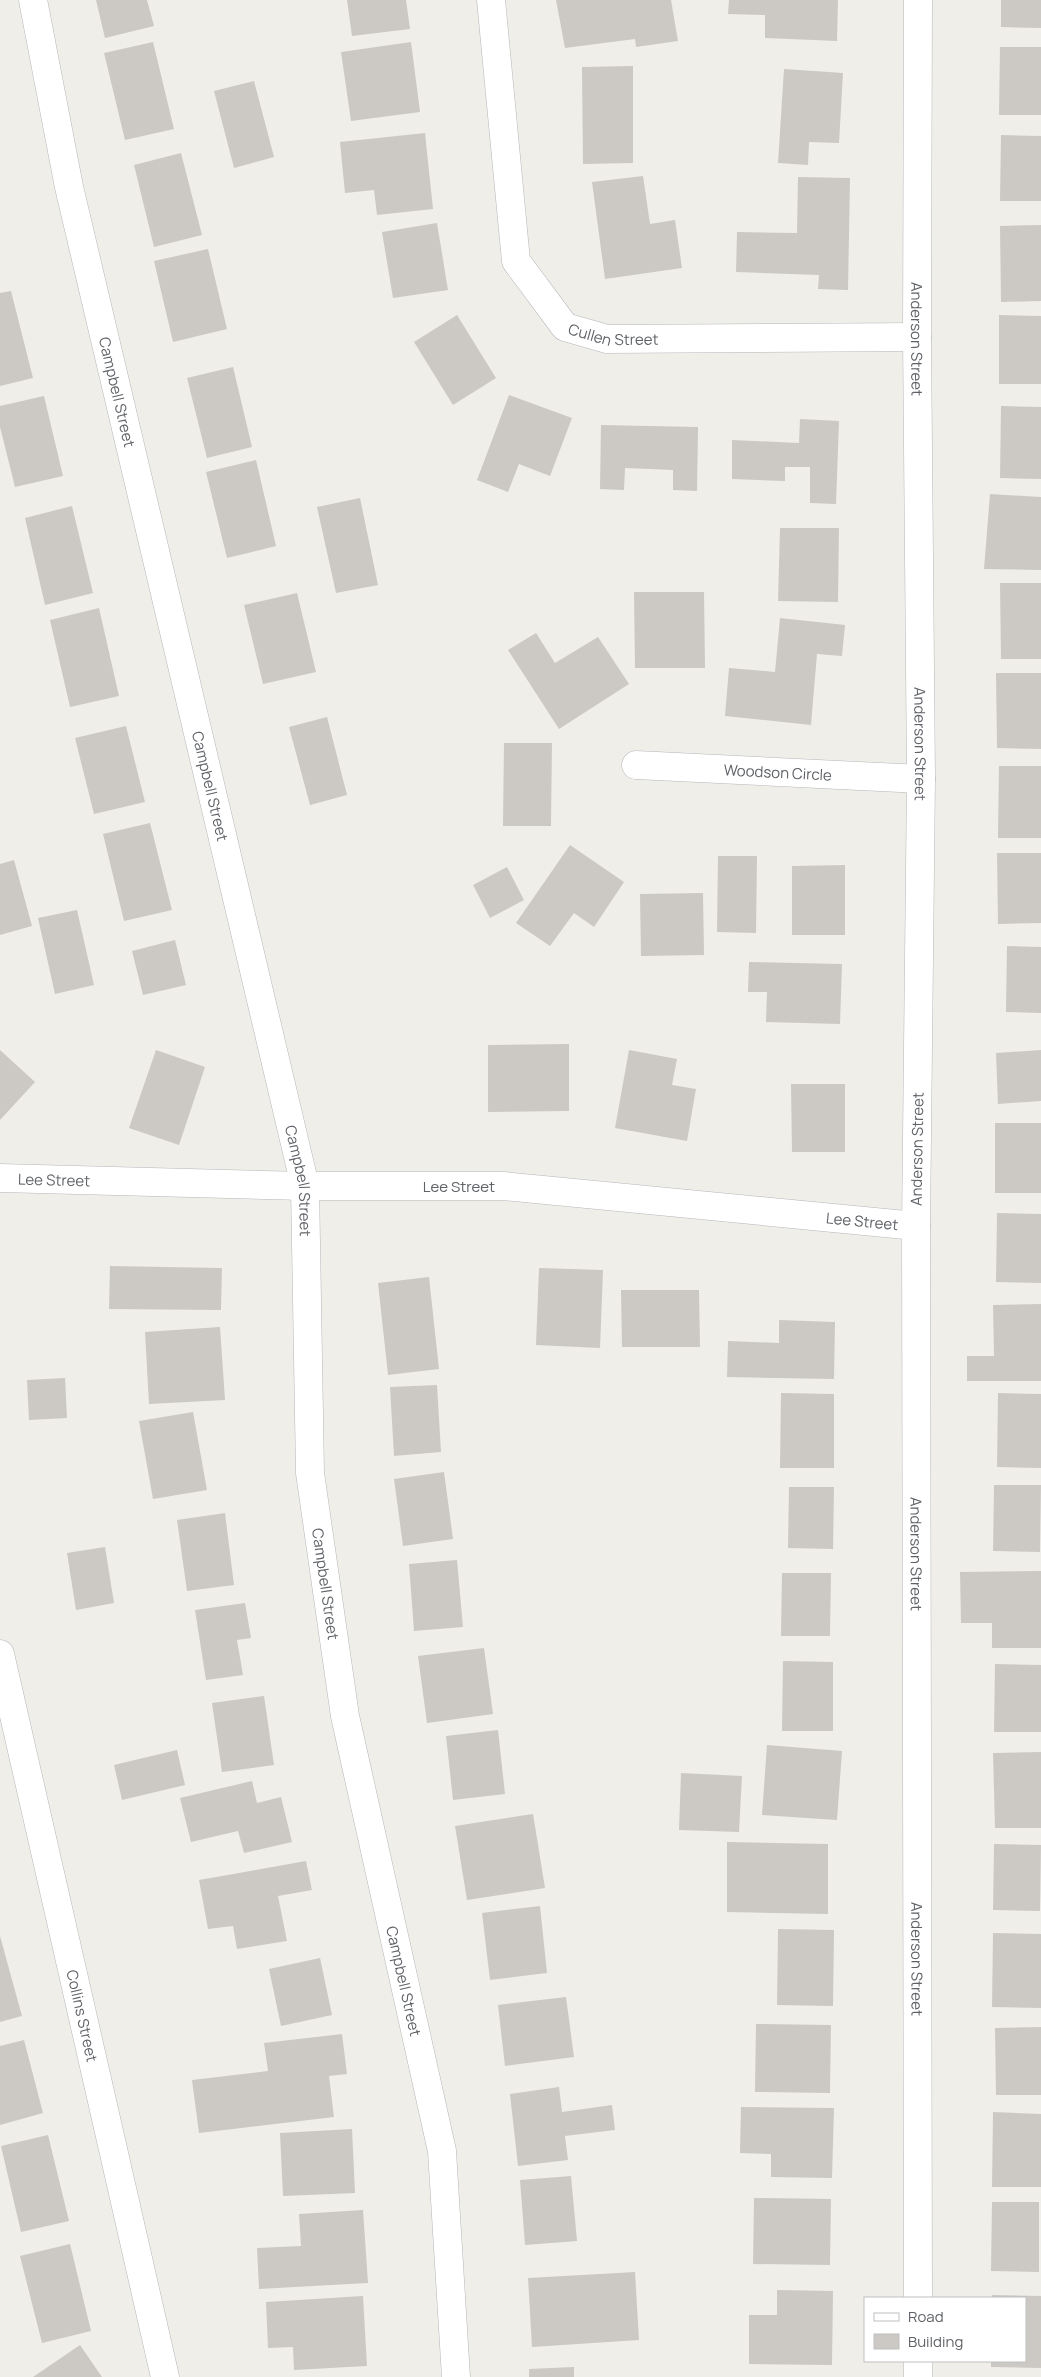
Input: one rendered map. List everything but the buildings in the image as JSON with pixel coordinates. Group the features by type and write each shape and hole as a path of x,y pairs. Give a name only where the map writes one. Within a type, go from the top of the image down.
{"street":[{"name":"Campbell Street","path":"33,0 69,187 305,1186 310,1473 345,1716 442,2151 456,2377"},
{"name":"Cullen Street","path":"491,0 516,261 565,326 607,339 917,337"},
{"name":"Anderson Street","path":"918,0 917,337 921,779 916,1226 918,2297"},
{"name":"Woodson Circle","path":"636,765 921,779"},
{"name":"Lee Street","path":"0,1178 305,1186 503,1186 916,1226"},
{"name":"Collins Street","path":"0,1654 165,2377"},
{"path":"918,2362 918,2377"}]}
